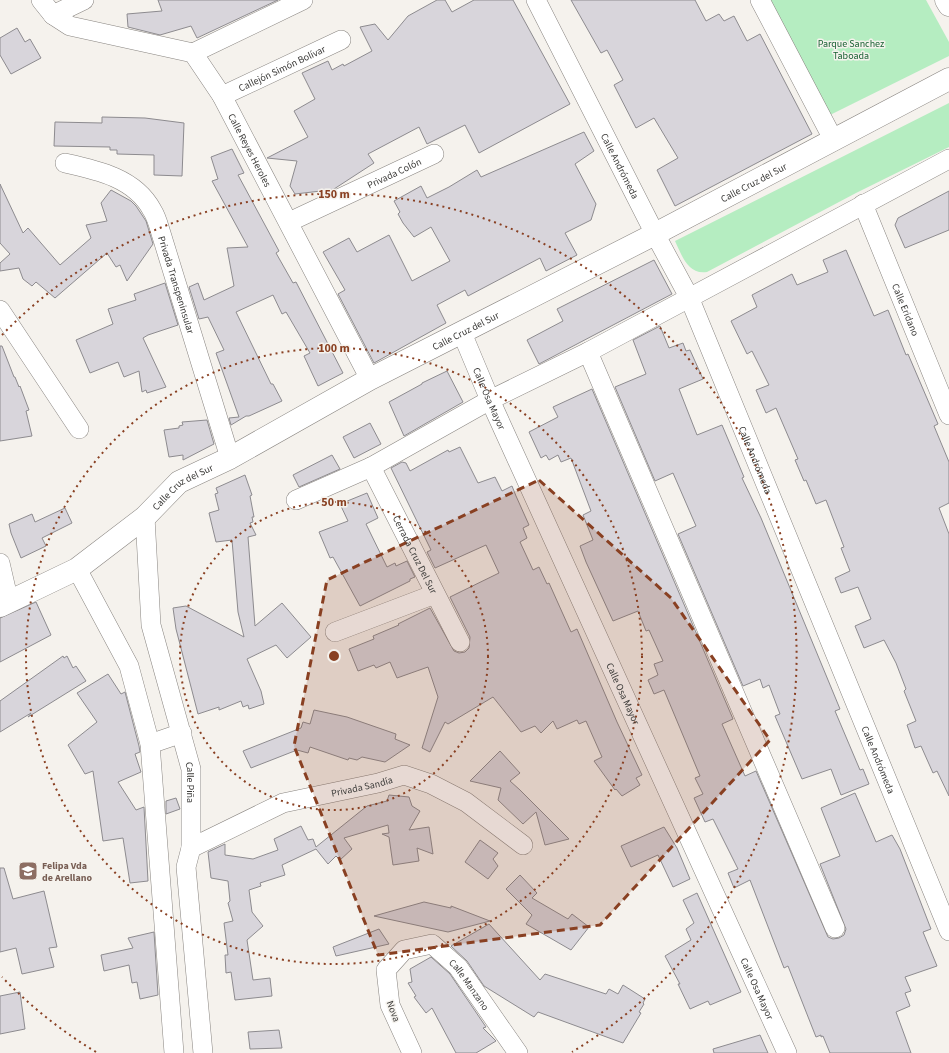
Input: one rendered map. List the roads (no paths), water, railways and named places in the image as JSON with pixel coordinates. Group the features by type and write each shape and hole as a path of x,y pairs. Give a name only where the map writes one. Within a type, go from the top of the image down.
{"street":[{"path":"41,0 53,15 70,26 193,53 304,0"},
{"path":"53,15 84,0"},
{"name":"Calle Andrómeda","path":"536,0 655,234 689,297 949,931"},
{"path":"760,0 833,139"},
{"path":"946,0 949,5"},
{"name":"Callejón Simón Bolívar","path":"222,96 341,40"},
{"name":"Calle Reyes Heroles","path":"193,53 222,96 370,379"},
{"name":"Calle Cruz del Sur","path":"4,604 77,569 145,517 179,482 230,458 370,379 655,234 833,139 949,80"},
{"name":"Privada Colón","path":"289,222 434,154"},
{"path":"296,500 371,467 490,400 588,352 949,159"},
{"name":"Privada Transpeninsular","path":"65,163 98,170 122,181 140,194 152,209 230,458"},
{"name":"Calle Eridano","path":"863,204 949,415"},
{"path":"0,310 79,429"},
{"name":"Calle Osa Mayor","path":"462,333 490,400 787,1053"},
{"path":"588,352 835,928"},
{"name":"Cerrada Cruz Del Sur","path":"371,467 460,642"},
{"name":"Calle Piña","path":"145,517 151,624 191,769 191,848 186,868 187,896 203,1053"},
{"path":"0,563 4,604"},
{"path":"77,569 129,666 150,744 174,1053"},
{"path":"335,632 435,594"},
{"path":"150,744 182,733"},
{"name":"Privada Sandía","path":"191,848 282,803 378,783 404,775 431,784 466,802 523,845"},
{"name":"Calle Manzano","path":"404,950 432,944 458,967 518,1053"},
{"name":"Nova","path":"404,950 386,970 390,1005 412,1053"}],"place":[{"name":"Felipa Vda de Arellano","path":"28,871"}],"park label":[{"name":"Parque Sanchez Taboada","path":"851,48"}]}
